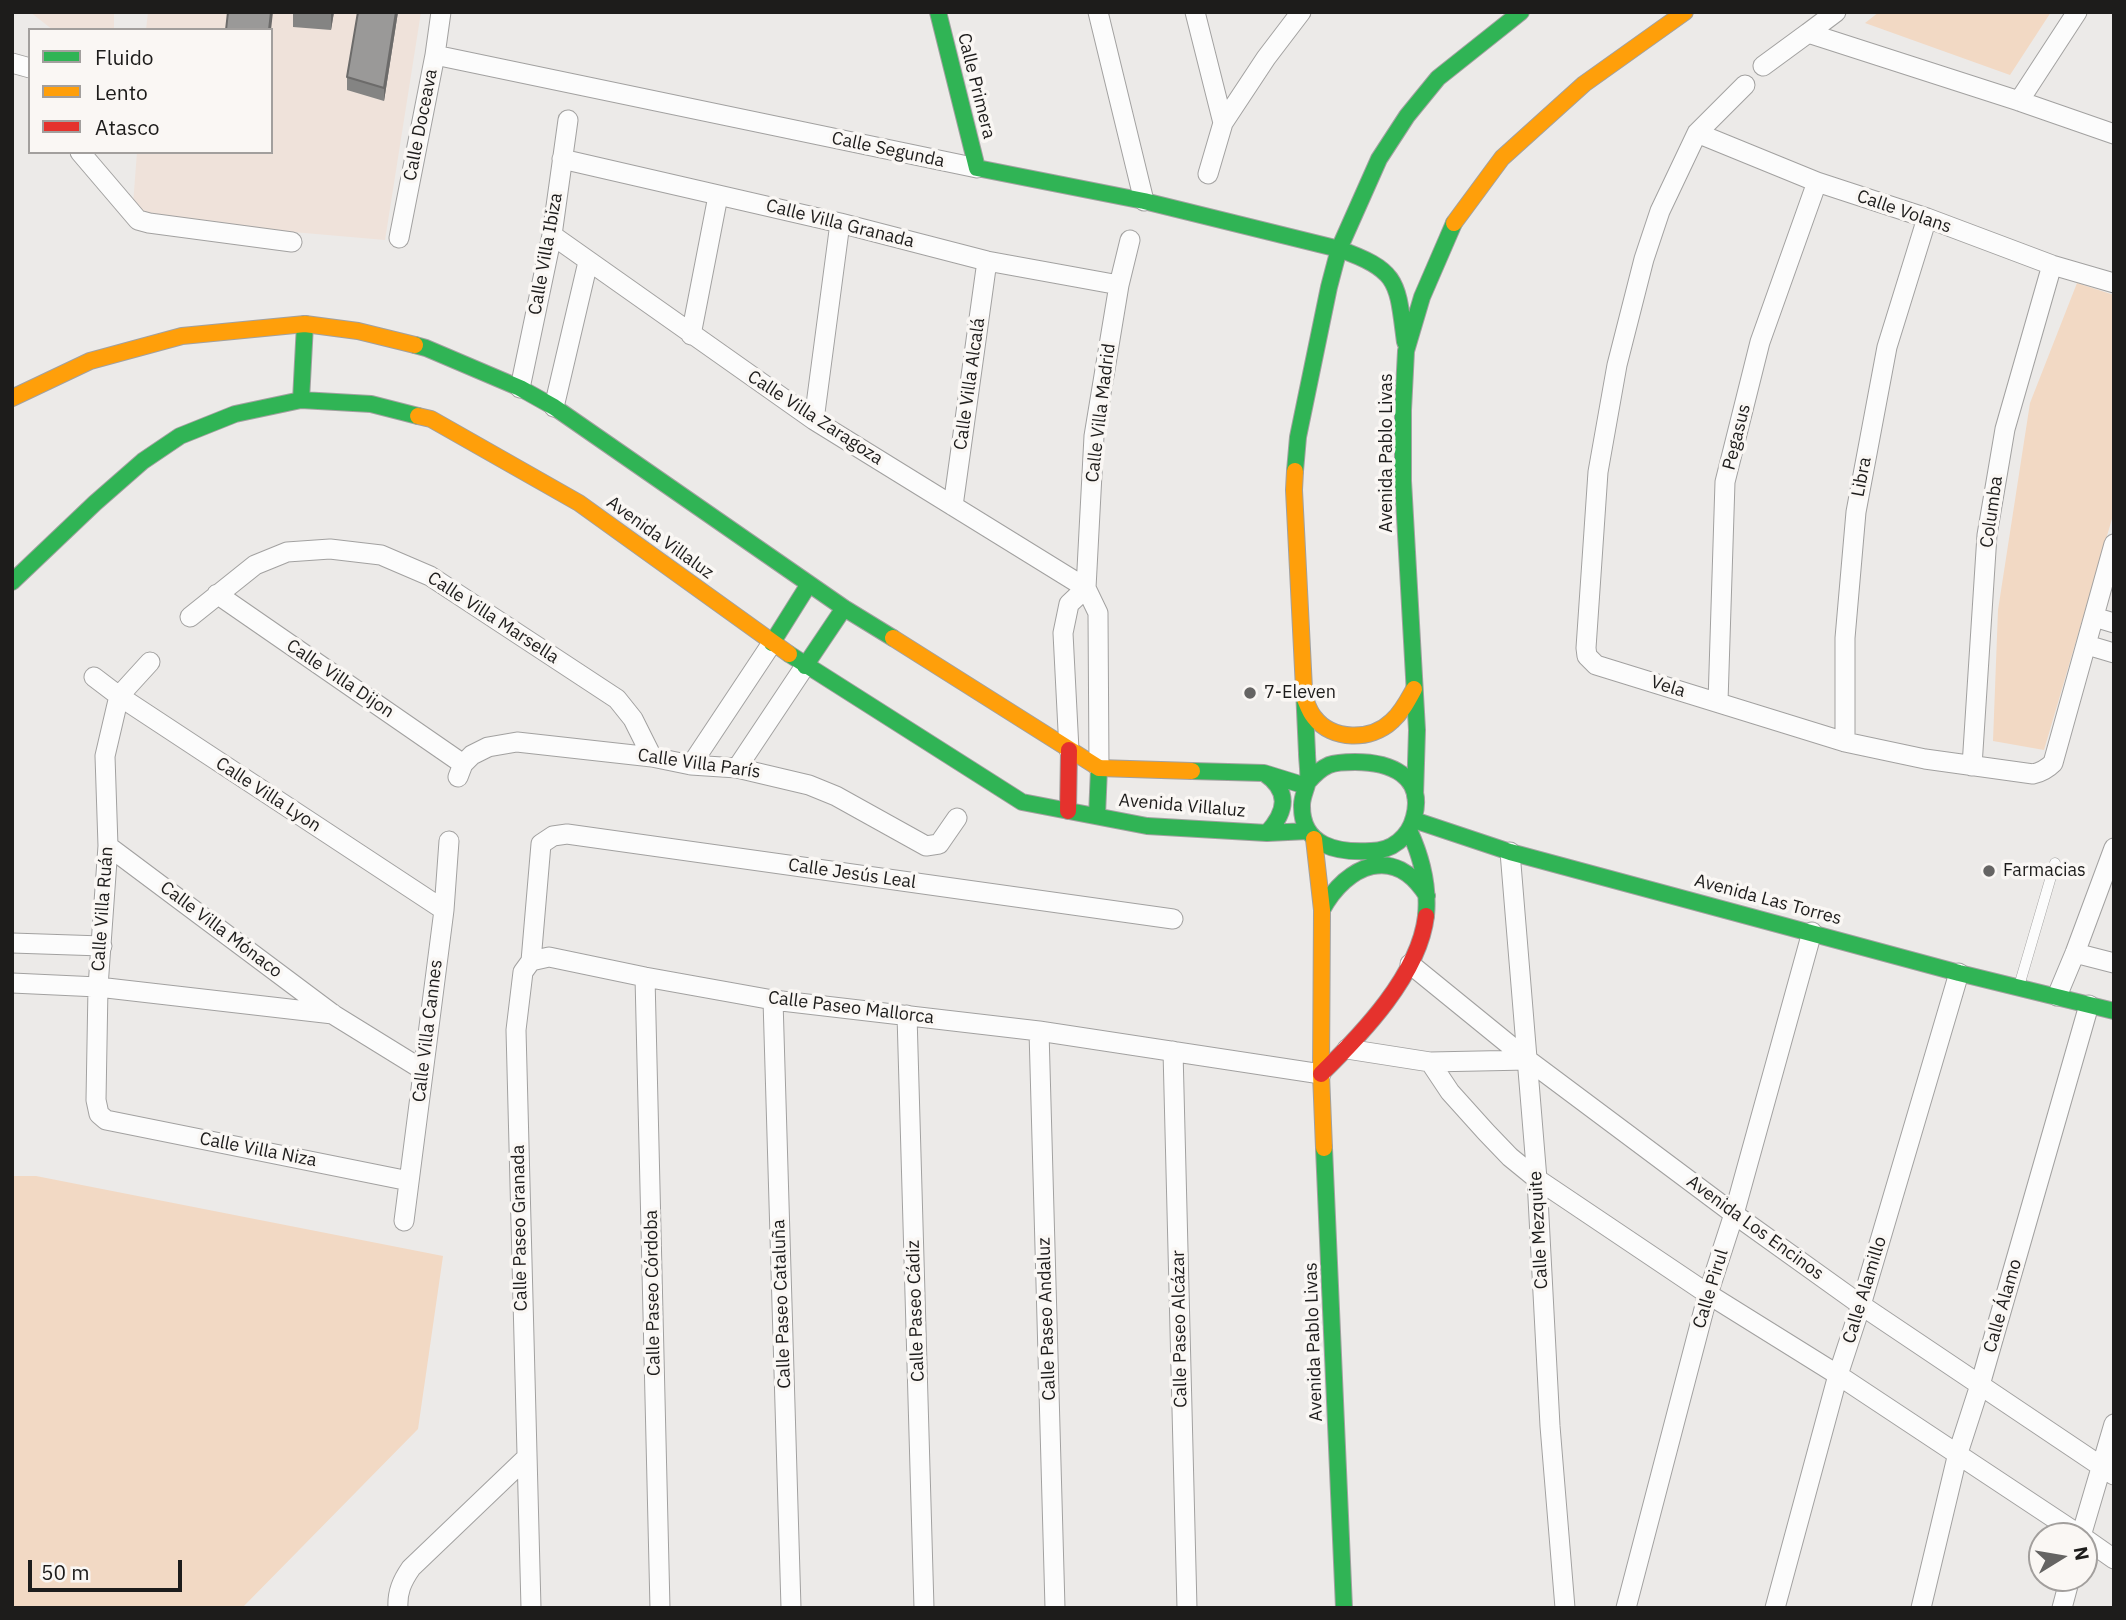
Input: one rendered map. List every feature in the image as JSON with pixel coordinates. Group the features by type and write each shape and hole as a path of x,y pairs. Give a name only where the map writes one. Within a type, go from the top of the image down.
{"street":[{"name":"Calle Doceava","path":"399,238 441,12"},
{"name":"Calle Primera","path":"938,12 977,168"},
{"path":"1098,12 1144,201"},
{"path":"1195,12 1223,123"},
{"path":"1208,174 1223,123 1266,58 1301,12"},
{"path":"1307,784 1294,489 1298,437 1339,249 1379,159 1406,116 1438,78 1521,12"},
{"name":"Avenida Pablo Livas","path":"1415,796 1417,730 1403,481 1403,410 1406,351 1422,297 1452,226 1502,158 1584,84 1685,12"},
{"path":"1763,66 1836,12"},
{"path":"2019,101 2077,12"},
{"path":"1808,33 2114,134"},
{"name":"Calle Segunda","path":"435,55 1144,201 1339,249 1370,261 1387,272 1397,296 1406,351"},
{"path":"1696,133 1745,85"},
{"name":"Calle Villa Ibiza","path":"520,388 552,235 568,120"},
{"name":"Calle Volans","path":"1696,133 1817,182 1927,218 2052,265 2114,283"},
{"name":"Vela","path":"1696,133 1660,211 1644,259 1617,365 1598,472 1586,648 1587,656 1596,665 1845,742 1925,759 2033,774 2047,769 2053,762 2114,544"},
{"path":"82,154 138,220 292,242"},
{"name":"Calle Villa Granada","path":"562,159 840,223 987,261 1119,285"},
{"name":"Pegasus","path":"1718,702 1725,482 1760,342 1817,182"},
{"path":"691,335 718,196"},
{"name":"Libra","path":"1845,742 1845,638 1856,512 1887,347 1927,218"},
{"path":"814,420 840,223"},
{"name":"Calle Villa Zaragoza","path":"552,235 814,420 1086,588"},
{"name":"Calle Villa Madrid","path":"1099,768 1098,613 1086,588 1094,436 1119,285 1130,240"},
{"name":"Calle Villa Alcalá","path":"953,506 987,261"},
{"path":"554,407 588,262"},
{"name":"Columba","path":"1972,766 1987,535 2005,429 2052,265"},
{"path":"300,400 305,324"},
{"name":"Avenida Villaluz","path":"12,398 90,361 181,336 305,324 358,331 426,348 520,388 554,407 844,608 1099,768 1264,773 1307,784"},
{"name":"Avenida Villaluz","path":"12,582 143,461 180,436 235,414 300,400 370,404 431,419 579,503 806,666 1022,802 1147,826 1311,835"},
{"name":"Calle Villa Marsella","path":"190,617 255,565 288,552 330,549 381,555 430,576 617,699 633,719 652,757"},
{"path":"691,765 809,584"},
{"path":"1068,811 1069,750 1063,633 1069,604 1086,588"},
{"name":"Calle Villa Dijon","path":"217,594 461,770"},
{"path":"737,768 844,608"},
{"path":"2094,617 2114,623"},
{"path":"2087,645 2114,653"},
{"path":"119,696 150,662"},
{"name":"Calle Villa Lyon","path":"94,677 444,910"},
{"path":"1303,696 1314,716 1324,726 1350,737 1377,732 1390,723 1414,688"},
{"name":"Calle Villa Ruán","path":"106,1120 99,1114 96,1106 98,987 108,846 105,756 119,696"},
{"name":"Calle Villa París","path":"461,770 472,755 488,747 517,742 652,757 691,765 737,768 775,775 836,796 926,846 939,844 957,818"},
{"path":"1378,761 1391,766 1402,773 1415,796 1416,808 1411,825 1392,846 1381,851 1346,852 1323,846 1311,835 1302,816 1301,800 1307,784 1317,772 1328,765 1341,762 1378,761"},
{"path":"1097,816 1099,768"},
{"path":"1264,773 1278,784 1282,797 1282,811 1277,824 1267,833"},
{"path":"1321,1074 1381,1010 1416,955 1423,935 1427,896 1423,863 1411,825"},
{"name":"Avenida Las Torres","path":"1411,825 1959,973 2114,1010"},
{"name":"Calle Jesús Leal","path":"538,852 545,840 567,834 1172,919"},
{"name":"Avenida Pablo Livas","path":"1311,835 1322,911 1321,1074 1345,1608"},
{"name":"Calle Villa Cannes","path":"404,1221 444,910 449,841"},
{"name":"Calle Villa Mónaco","path":"108,846 334,1014 423,1070"},
{"path":"2057,996 2110,869 2114,848"},
{"name":"Calle Paseo Granada","path":"531,1608 516,1030 523,972 531,961 538,852"},
{"name":"Calle Mezquite","path":"1510,852 1528,1060 1550,1426 1565,1608"},
{"path":"1322,911 1336,886 1348,875 1364,867 1397,866 1419,883 1427,896"},
{"name":"Calle Pirul","path":"1626,1608 1708,1294 1734,1214 1812,932"},
{"path":"12,943 102,946"},
{"path":"2075,953 2114,963"},
{"name":"Calle Paseo Mallorca","path":"531,961 549,957 773,1000 1039,1031 1321,1074"},
{"name":"Avenida Los Encinos","path":"1410,964 1528,1060 1734,1214 1861,1305 2107,1470"},
{"name":"Calle Alamillo","path":"1775,1608 1838,1375 1959,973"},
{"name":"Calle Paseo Córdoba","path":"645,977 660,1608"},
{"name":"Calle Villa Mónaco","path":"12,983 98,987 334,1014"},
{"name":"Calle Paseo Cataluña","path":"773,1000 791,1608"},
{"name":"Calle Álamo","path":"1921,1608 1958,1453 2089,1005"},
{"name":"Calle Paseo Cádiz","path":"907,1014 924,1608"},
{"name":"Calle Paseo Andaluz","path":"1039,1031 1055,1608"},
{"path":"1347,1049 1430,1062 1528,1060"},
{"name":"Calle Paseo Alcázar","path":"1173,1051 1187,1608"},
{"path":"1430,1062 1450,1092 1486,1132 1536,1179 1708,1294 1838,1375 2061,1522"},
{"name":"Calle Villa Niza","path":"106,1120 409,1181"},
{"path":"2087,1522 2107,1470 2114,1423"},
{"path":"398,1605 399,1590 411,1568 526,1458"},
{"path":"2098,1548 2114,1559"}],"lane":[{"path":"2019,986 2055,863"}],"shaded area":[{"path":"30,12 114,12 114,28 50,28"},
{"path":"148,12 421,12 385,240 132,218 137,154 273,154 273,28 146,28"},
{"path":"1879,12 2051,12 2010,75 1865,23"},
{"path":"2077,283 2114,295 2114,512 2044,750 1993,741 1998,610 2030,403"},
{"path":"12,1176 36,1176 443,1256 418,1429 242,1608 12,1608"}],"building":[{"path":"228,12 271,12 269,28 226,28"},
{"path":"358,12 396,12 384,88 347,77"}],"traffic: fast":[{"path":"938,12 977,168 1144,201 1339,249 1359,257 1374,264 1392,281 1400,305 1405,342"},
{"path":"1295,471 1298,437 1339,249 1379,159 1407,116 1438,78 1521,12"},
{"path":"1415,796 1417,730 1403,481 1406,351 1422,297 1454,223"},
{"path":"301,400 305,324"},
{"path":"415,345 520,388 554,407 844,608 893,638"},
{"path":"12,582 143,461 180,436 235,414 301,400 371,404 418,416"},
{"path":"772,643 809,584"},
{"path":"805,666 844,608"},
{"path":"789,654 1022,802 1147,826 1267,833 1308,831"},
{"path":"1304,689 1308,777 1302,805 1303,819 1315,839 1347,851 1379,850 1393,846 1404,837 1412,824 1416,803 1414,791 1409,781 1392,768 1368,763 1338,763 1323,768 1308,782"},
{"path":"1097,816 1099,768"},
{"path":"1192,771 1264,773 1306,786"},
{"path":"1264,773 1278,787 1283,802 1279,817 1267,833"},
{"path":"1414,820 1510,852 1959,973 2114,1011"},
{"path":"1409,830 1424,872 1426,916"},
{"path":"1322,910 1344,881 1372,866 1386,865 1401,870 1414,880 1427,896"},
{"path":"1324,1148 1344,1608"}],"traffic: slow":[{"path":"1454,223 1502,158 1584,84 1685,12"},
{"path":"12,398 90,361 182,336 305,324 358,331 415,345"},
{"path":"418,416 431,419 579,503 789,654"},
{"path":"1295,471 1304,689"},
{"path":"893,638 1099,768 1192,771"},
{"path":"1304,697 1312,715 1322,725 1331,731 1352,736 1383,728 1402,710 1414,689"},
{"path":"1314,839 1322,910 1321,1074 1324,1148"}],"traffic: jam":[{"path":"1068,811 1069,750"},
{"path":"1321,1074 1354,1041 1401,981 1421,938 1426,916"}],"place":[{"name":"7-Eleven","path":"1250,693"},
{"name":"Farmacias","path":"1989,871"}]}
